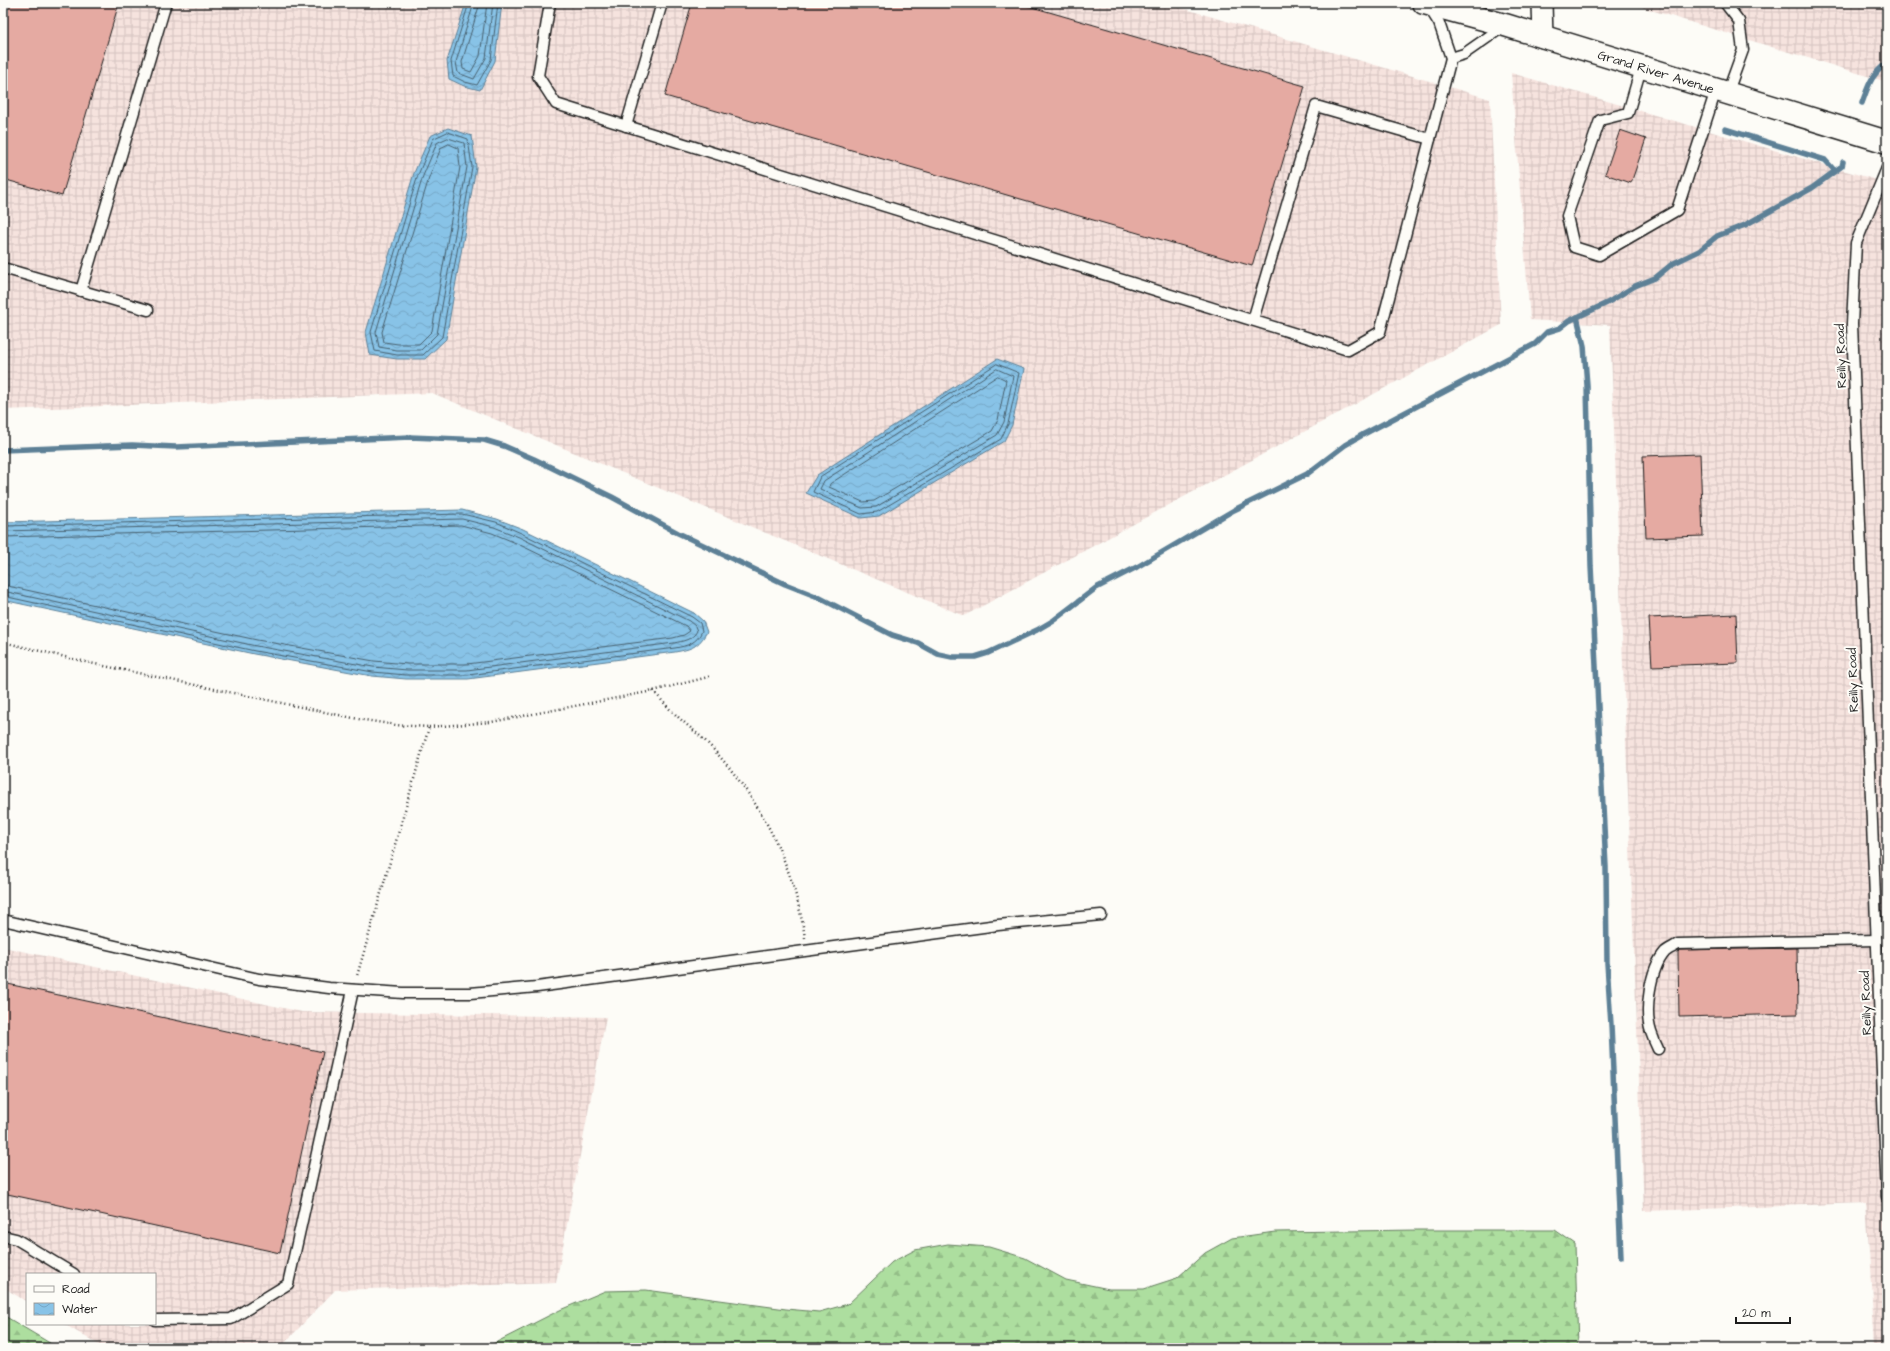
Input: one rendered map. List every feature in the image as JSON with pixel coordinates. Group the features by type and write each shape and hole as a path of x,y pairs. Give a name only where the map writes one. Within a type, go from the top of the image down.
{"main road":[{"name":"Grand River Avenue","path":"1426,4 1505,25 1543,38 1887,142"}],"street":[{"path":"1542,3 1543,38"}],"lane":[{"path":"81,291 166,3"},
{"path":"550,3 538,76 556,104 1348,350 1380,332 1451,58 1438,23 1426,4"},
{"path":"626,126 662,3"},
{"path":"1641,68 1628,113 1600,120 1567,216 1574,247 1599,255 1677,210 1722,92 1743,50 1739,22 1725,3"},
{"path":"1451,58 1464,54 1505,25"},
{"path":"1253,320 1316,106 1430,138"},
{"name":"Reilly Road","path":"1887,168 1856,243 1853,303 1887,1197"},
{"path":"3,268 148,310"},
{"path":"3,920 259,979 353,990 403,993 470,993 515,989 998,925 1100,914"},
{"path":"1658,1049 1650,1031 1649,1005 1652,980 1656,966 1666,951 1678,944 1877,940"},
{"path":"156,1320 231,1318 288,1284 353,990"},
{"path":"3,1236 16,1239 72,1273"}],"path":[{"path":"3,642 90,663 358,719 396,725 429,727 491,722 653,691 712,676"},
{"path":"653,691 674,713 695,730 714,750 739,780 763,815 782,853 794,885 807,951"},
{"path":"353,990 429,727"}],"shaded area":[{"path":"3,3 1165,3 1490,99 1501,325 964,616 432,393 3,410"},
{"path":"1628,3 1887,3 1887,82"},
{"path":"1511,73 1887,183 1887,1348 1875,1348 1866,1203 1644,1211 1610,325 1530,320"},
{"path":"3,947 302,1012 606,1017 556,1283 335,1290 280,1348 104,1348 66,1325 156,1325 156,1273 26,1273 26,1301 3,1287"}],"green space":[{"path":"1555,1230 1575,1244 1578,1348 485,1348 560,1310 605,1291 646,1290 819,1312 848,1304 892,1262 915,1250 948,1244 989,1247 1025,1258 1066,1280 1109,1289 1143,1289 1177,1278 1205,1253 1232,1238 1275,1232"},
{"path":"3,1315 58,1348 3,1348"}],"water":[{"path":"466,3 502,3 495,61 480,90 464,86 449,79 447,61"},
{"path":"448,128 472,136 476,167 446,339 425,359 397,359 370,355 366,332 414,173 430,136"},
{"path":"997,359 1024,369 1012,425 1004,441 879,516 861,518 806,493 817,475"},
{"path":"462,510 497,519 523,529 694,613 703,621 707,632 701,641 694,646 686,650 675,652 468,679 406,679 372,676 254,654 3,600 3,522"}],"building":[{"path":"3,3 119,3 62,196 3,179"},
{"path":"692,3 1018,3 1305,86 1252,266 665,96"},
{"path":"1620,130 1646,139 1631,183 1605,174"},
{"path":"1700,454 1703,536 1646,538 1643,456"},
{"path":"1736,614 1738,663 1652,666 1649,618"},
{"path":"1797,948 1798,1014 1679,1017 1678,952 1680,950"},
{"path":"3,983 323,1052 280,1253 3,1193"}],"waterway":[{"path":"1862,103 1874,76 1887,63"},
{"path":"1725,129 1825,160 1835,171"},
{"path":"3,450 132,445 176,447 410,437 484,440 504,446 534,459 612,497 678,533 785,584 818,597 892,635 918,643 938,654 952,657 975,657 988,653 1037,630 1054,620 1096,588 1137,567 1234,510 1307,474 1345,445 1364,434 1535,344 1547,332 1560,328 1569,321 1607,303 1635,286 1655,278 1672,264 1699,251 1717,236 1745,225 1812,188 1842,166 1843,162"},
{"path":"1577,317 1584,346 1587,385 1591,566 1606,867 1607,963 1621,1257"}]}
